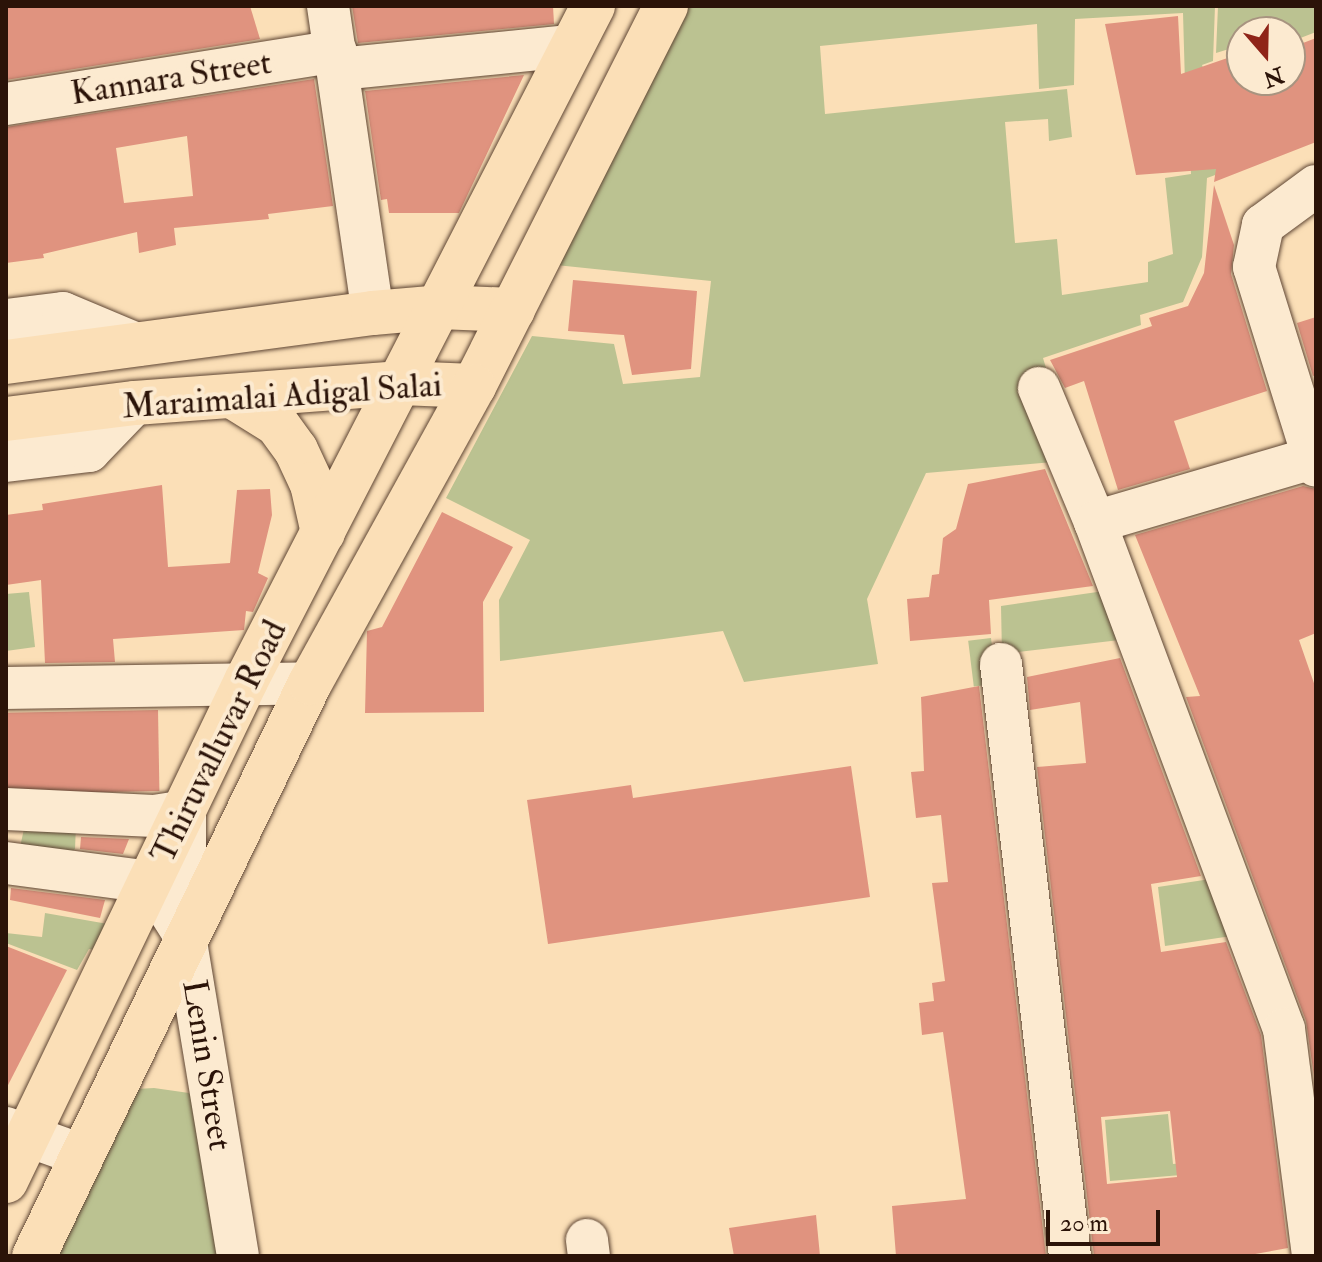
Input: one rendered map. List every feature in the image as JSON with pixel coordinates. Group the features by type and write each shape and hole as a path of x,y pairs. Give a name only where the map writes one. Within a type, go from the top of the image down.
{"main road":[{"path":"440,307 593,6"},
{"name":"Maraimalai Adigal Salai","path":"6,419 135,403 401,383 474,386 666,6"},
{"name":"Maraimalai Adigal Salai","path":"6,362 373,313 440,307 513,310"},
{"name":"Thiruvalluvar Road","path":"6,1181 17,1132 151,882 246,681 440,307"},
{"name":"Thiruvalluvar Road","path":"34,1256 185,936 310,683 474,386"},
{"path":"232,396 277,424 296,450 312,484 323,533"}],"street":[{"path":"328,6 373,313"},
{"name":"Kannara Street","path":"6,104 338,60 570,46"},
{"path":"1095,522 1315,460 1254,267 1263,225 1316,186"},
{"path":"6,320 63,313 139,345"},
{"path":"1039,388 1095,522 1284,1029 1313,1256"},
{"path":"6,461 89,451 135,403"},
{"path":"1001,664 1070,1256"},
{"path":"6,688 246,681 310,683"},
{"path":"6,809 154,816 185,811 185,936"},
{"path":"6,863 110,873 151,882"},
{"name":"Lenin Street","path":"151,882 185,936 238,1256"},
{"path":"17,1132 81,1155"}],"green space":[{"path":"686,6 1215,6 1213,61 1202,65 1218,108 1186,119 1183,13 1075,19 1074,85 1039,89 1037,24 820,46 825,114 1067,89 1072,137 1049,141 1048,119 1005,122 1015,243 1057,239 1062,295 1148,282 1148,262 1173,254 1165,178 1191,174 1189,121 1229,170 1207,178 1202,257 1183,302 1140,315 1141,325 1043,358 1049,378 1053,462 926,473 867,599 878,664 744,682 723,631 500,661 499,600 530,540 446,498 532,336 614,344 623,384 700,377 711,281 556,265"},
{"path":"1218,6 1316,6 1316,32 1306,36 1306,16 1226,16 1226,50 1216,53"},
{"path":"1111,590 1128,639 1002,654 1001,606"},
{"path":"29,592 35,647 6,651 6,594"},
{"path":"991,638 997,684 974,686 968,641"},
{"path":"26,820 76,825 75,849 68,856 20,847"},
{"path":"1217,878 1238,935 1165,946 1158,887"},
{"path":"45,913 125,927 109,952 89,949 77,970 6,943 6,933 42,937"},
{"path":"154,1088 189,1093 215,1118 238,1256 35,1256 118,1090"},
{"path":"1168,1114 1173,1164 1215,1160 1181,1175 1110,1181 1105,1120"}],"building":[{"path":"6,6 250,6 260,39 6,80"},
{"path":"352,6 553,6 554,24 358,43"},
{"path":"1178,16 1181,74 1226,59 1226,96 1306,96 1306,42 1316,38 1316,142 1214,182 1216,169 1136,175 1105,24"},
{"path":"524,75 459,213 389,213 387,199 381,200 365,91"},
{"path":"314,79 333,206 268,214 269,219 174,228 176,245 139,253 137,232 43,254 44,258 6,263 6,127","holes":["187,136 193,196 124,203 116,148"]},
{"path":"1214,185 1234,245 1231,274 1267,391 1174,421 1190,469 1118,490 1084,381 1065,388 1050,360 1152,326 1149,318 1188,306 1204,273"},
{"path":"573,280 697,291 691,369 632,375 624,335 568,331"},
{"path":"1316,317 1316,375 1313,376 1297,323"},
{"path":"1045,469 1093,586 989,600 991,634 910,641 907,599 929,597 932,575 939,574 943,538 956,529 968,484"},
{"path":"162,485 168,567 230,563 237,490 270,489 272,515 258,573 268,578 253,612 246,611 244,630 113,639 115,662 45,663 41,580 6,585 6,515 43,510 42,504"},
{"path":"1303,486 1316,489 1316,633 1299,640 1316,689 1316,1090 1306,1021 1186,697 1200,696 1135,535"},
{"path":"442,512 513,547 483,602 484,712 365,713 367,631 382,627"},
{"path":"1120,658 1201,876 1151,884 1161,952 1226,942 1261,1035 1288,1248 1244,1256 1094,1256 1037,767 1086,763 1080,702 1030,710 1027,677","holes":["1170,1111 1177,1177 1107,1184 1101,1117"]},
{"path":"979,686 1046,1256 896,1256 892,1206 966,1199 943,1032 922,1035 919,1003 934,1001 932,983 945,981 932,883 948,882 941,815 916,818 911,772 924,771 921,697"},
{"path":"158,710 159,791 7,794 6,713"},
{"path":"851,766 870,897 548,944 527,800 631,785 633,798"},
{"path":"81,837 129,839 123,854 80,849"},
{"path":"11,888 105,900 100,918 10,900"},
{"path":"6,946 67,970 6,1089"},
{"path":"816,1215 820,1256 734,1256 729,1228"}]}
